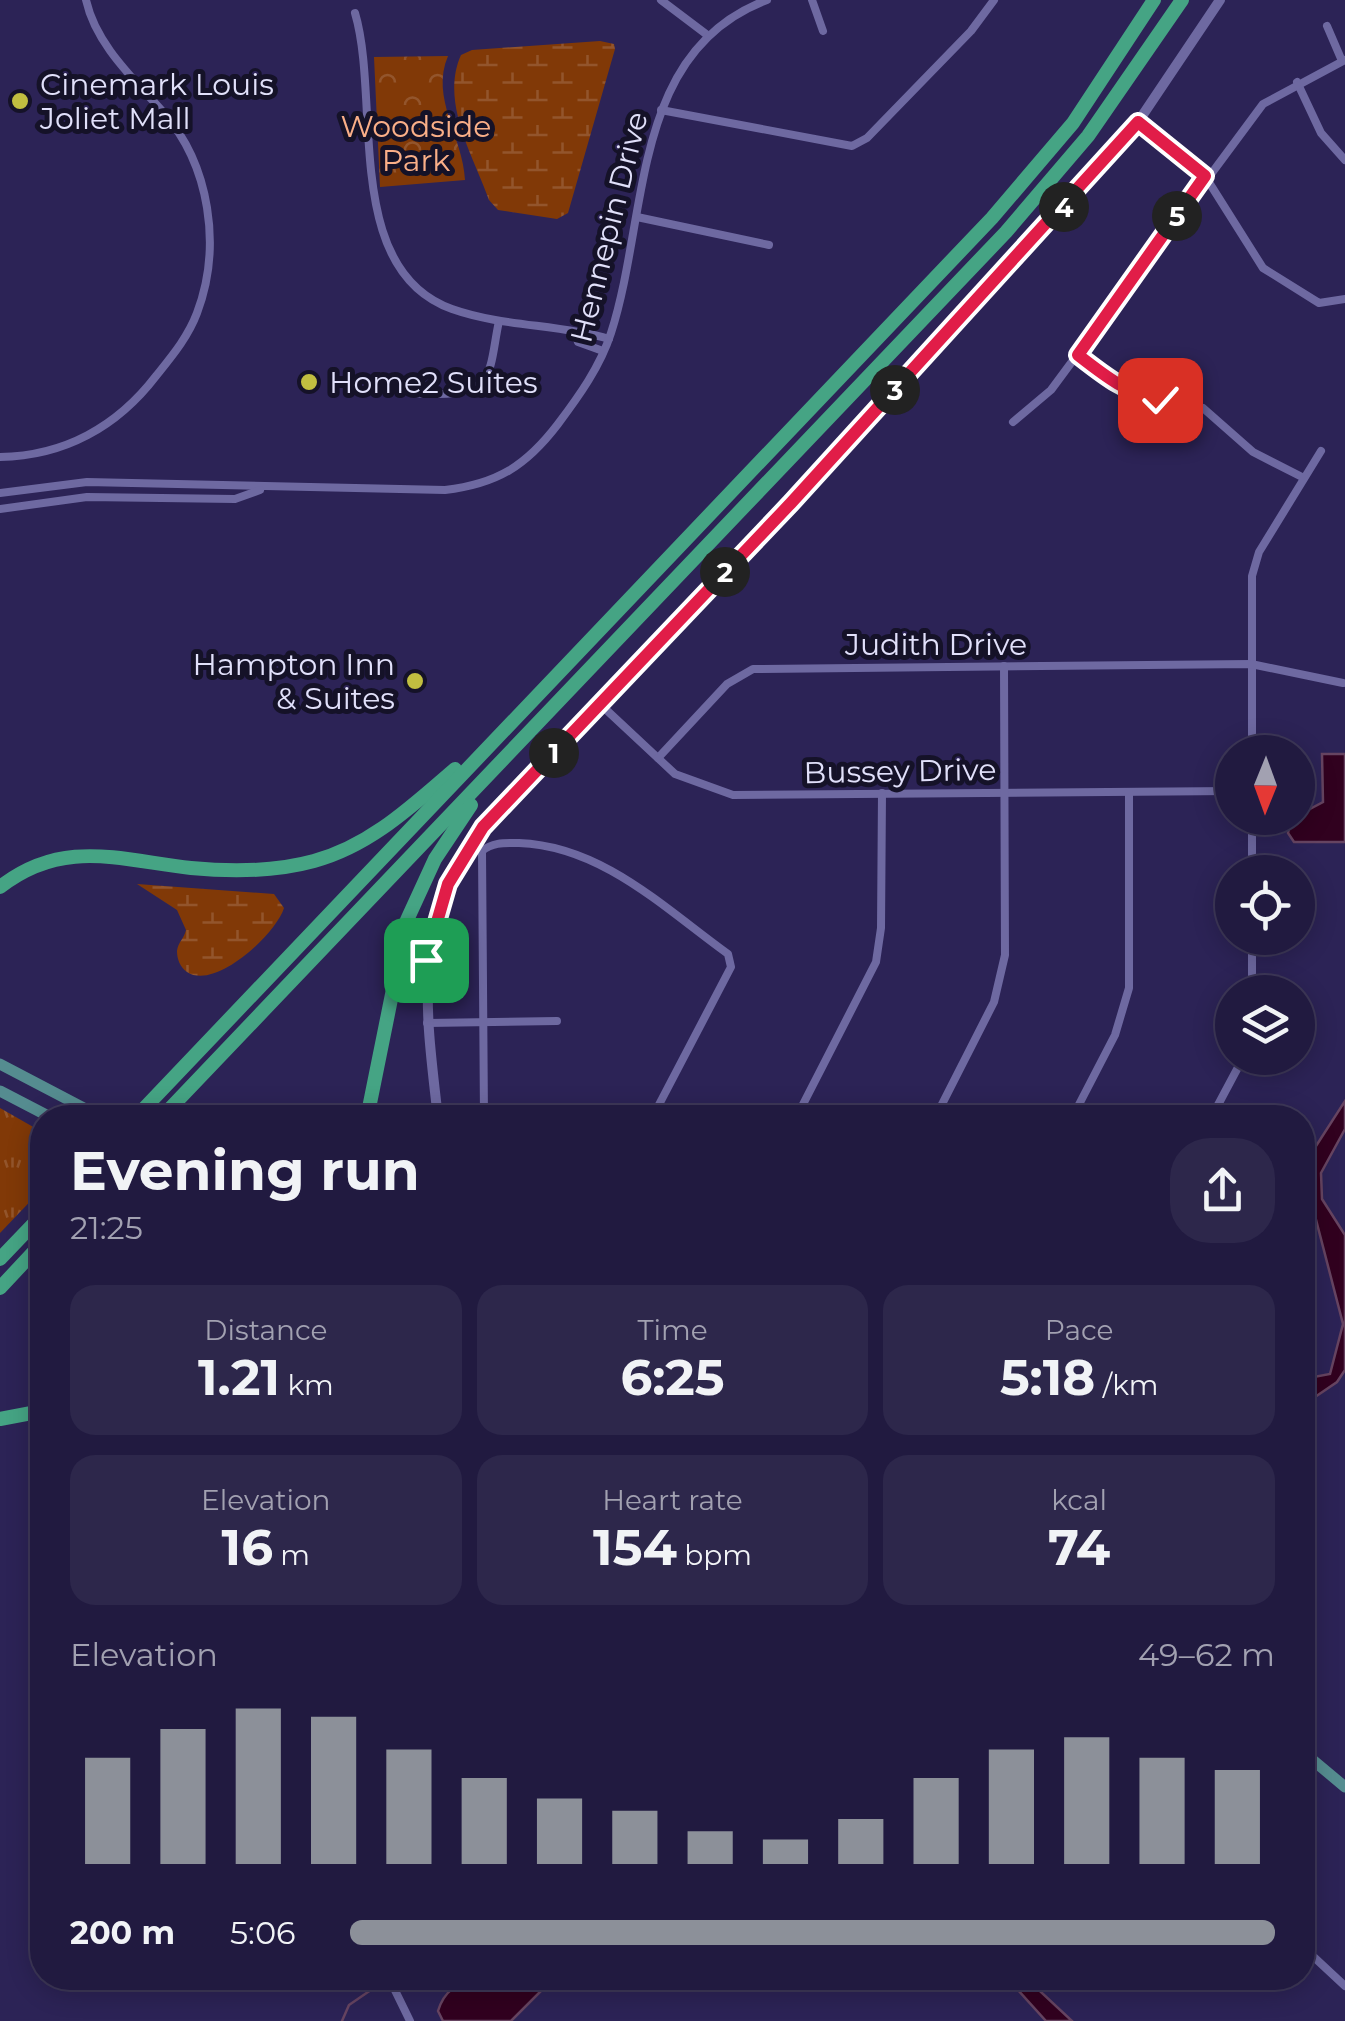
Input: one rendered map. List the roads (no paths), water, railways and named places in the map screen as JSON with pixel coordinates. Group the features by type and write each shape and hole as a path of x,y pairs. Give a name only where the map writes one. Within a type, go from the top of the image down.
{"highway":[{"path":"147,1105 992,218 1073,123 1154,0"},
{"path":"174,1105 1006,232 1088,136 1182,0"},
{"path":"0,887 31,865 85,854 222,870 268,870 313,861 340,852 404,813 512,720"},
{"path":"370,1105 407,920 435,859 492,772"},
{"path":"0,1259 30,1228"},
{"path":"0,1288 30,1255"},
{"path":"0,1418 30,1413"}],"main road":[{"path":"0,1064 78,1105"},
{"path":"0,1090 30,1106"},
{"path":"1315,1761 1345,1788"}],"street":[{"path":"0,456 51,452 84,439 117,417 183,341 198,311 207,272 208,209 201,176 165,114 116,59 86,0"},
{"path":"662,0 706,34"},
{"name":"Hennepin Drive","path":"264,488 445,490 496,481 538,450 582,391 609,339 660,110 682,64 706,34 741,10 766,0"},
{"path":"812,0 823,31"},
{"path":"660,110 852,146 880,124 971,31 994,0"},
{"path":"436,1105 427,1023 426,960 437,911 464,854 483,827 791,503 1138,122 1220,0"},
{"path":"355,13 366,60 370,172 382,229 392,254 427,297 465,314 574,334 585,331 609,339"},
{"path":"1013,422 1051,390 1205,176 1262,104 1297,82 1343,61 1327,26"},
{"path":"1297,82 1321,133 1345,160"},
{"path":"1138,122 1205,176 1263,268 1319,303 1345,298"},
{"path":"637,217 769,245"},
{"path":"394,384 408,394 469,394 480,388 487,378 500,320"},
{"path":"574,334 578,342 604,351"},
{"path":"1078,355 1134,394 1204,408 1253,452 1304,478"},
{"path":"1252,735 1250,599 1256,564 1321,451"},
{"path":"0,493 86,482 238,483 264,488"},
{"path":"0,509 87,498 235,499 264,488"},
{"name":"Judith Drive","path":"658,758 727,684 753,669 1251,664 1343,683"},
{"path":"941,1105 1000,980 1004,666"},
{"name":"Bussey Drive","path":"600,704 676,774 732,795 1215,791"},
{"path":"1079,1105 1115,1035 1128,988 1129,792"},
{"path":"803,1105 872,974 879,950 882,794"},
{"path":"484,1105 482,850 488,846 545,846 598,862 728,954 731,962 659,1105"},
{"path":"427,1023 557,1021"},
{"path":"1218,1105 1234,1075"},
{"path":"1315,1958 1345,1986"},
{"path":"395,1990 410,2021"}],"waterway":[{"path":"342,2021 349,2005 371,1990"}],"place":[{"name":"Cinemark Louis Joliet Mall","path":"20,101"},
{"name":"Home2 Suites","path":"309,382"},
{"name":"Hampton Inn & Suites","path":"415,681"}],"park label":[{"name":"Woodside Park","path":"416,143"}]}
